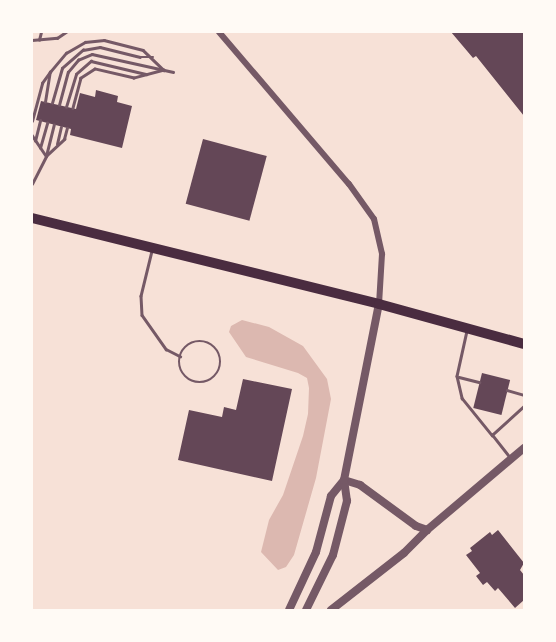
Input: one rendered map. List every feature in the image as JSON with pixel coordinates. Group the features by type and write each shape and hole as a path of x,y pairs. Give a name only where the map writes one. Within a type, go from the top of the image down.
{"main road":[{"path":"32,218 379,304 524,344"}],"street":[{"path":"219,32 349,184 374,219 381,244 379,304 344,480 347,501 337,540 321,582 306,611"},
{"path":"331,611 404,553 426,530 524,448"},
{"path":"344,480 360,485 416,526 426,530"},
{"path":"289,611 316,552 331,496 344,480"}],"lane":[{"path":"39,40 41,32"},
{"path":"32,40 58,38 66,32"},
{"path":"32,121 42,83 50,72 66,53 94,40 143,50 164,70"},
{"path":"52,103 62,68 83,50 100,47 140,57 152,57"},
{"path":"59,105 68,72 85,57 98,55 173,72"},
{"path":"66,107 76,74 92,61 149,76"},
{"path":"73,108 81,78 95,69 134,78 164,70"},
{"path":"45,102 50,72"},
{"path":"35,141 40,121"},
{"path":"40,148 47,123"},
{"path":"32,184 46,156 54,125"},
{"path":"56,147 61,127"},
{"path":"46,156 64,139 67,128"},
{"path":"32,135 46,156"},
{"path":"153,247 141,296 142,315 166,349 180,356"},
{"path":"467,328 457,376 462,398 512,460"},
{"path":"207,343 219,354 219,370 206,382 193,382 183,374 180,356 189,344 207,343"},
{"path":"457,376 480,382"},
{"path":"507,390 524,394"},
{"path":"492,435 524,406"}],"shaded area":[{"path":"242,320 269,327 303,346 327,379 331,399 316,478 294,555 286,567 278,570 261,552 269,520 283,495 303,436 308,414 309,388 307,378 298,373 246,357 229,332 231,326"}],"building":[{"path":"451,32 524,32 524,116 476,56 473,58"},
{"path":"96,90 118,96 117,102 132,106 122,148 70,135 71,129 36,120 41,101 76,109 80,93 95,97"},
{"path":"203,139 267,156 249,221 186,204"},
{"path":"482,373 510,380 501,415 473,408"},
{"path":"243,379 292,389 272,481 178,460 189,410 222,417 224,407 236,410"},
{"path":"498,530 524,563 520,570 524,575 524,600 515,608 498,588 495,591 487,582 483,585 476,576 480,573 466,555 472,551 470,548 490,532 492,535"}]}
